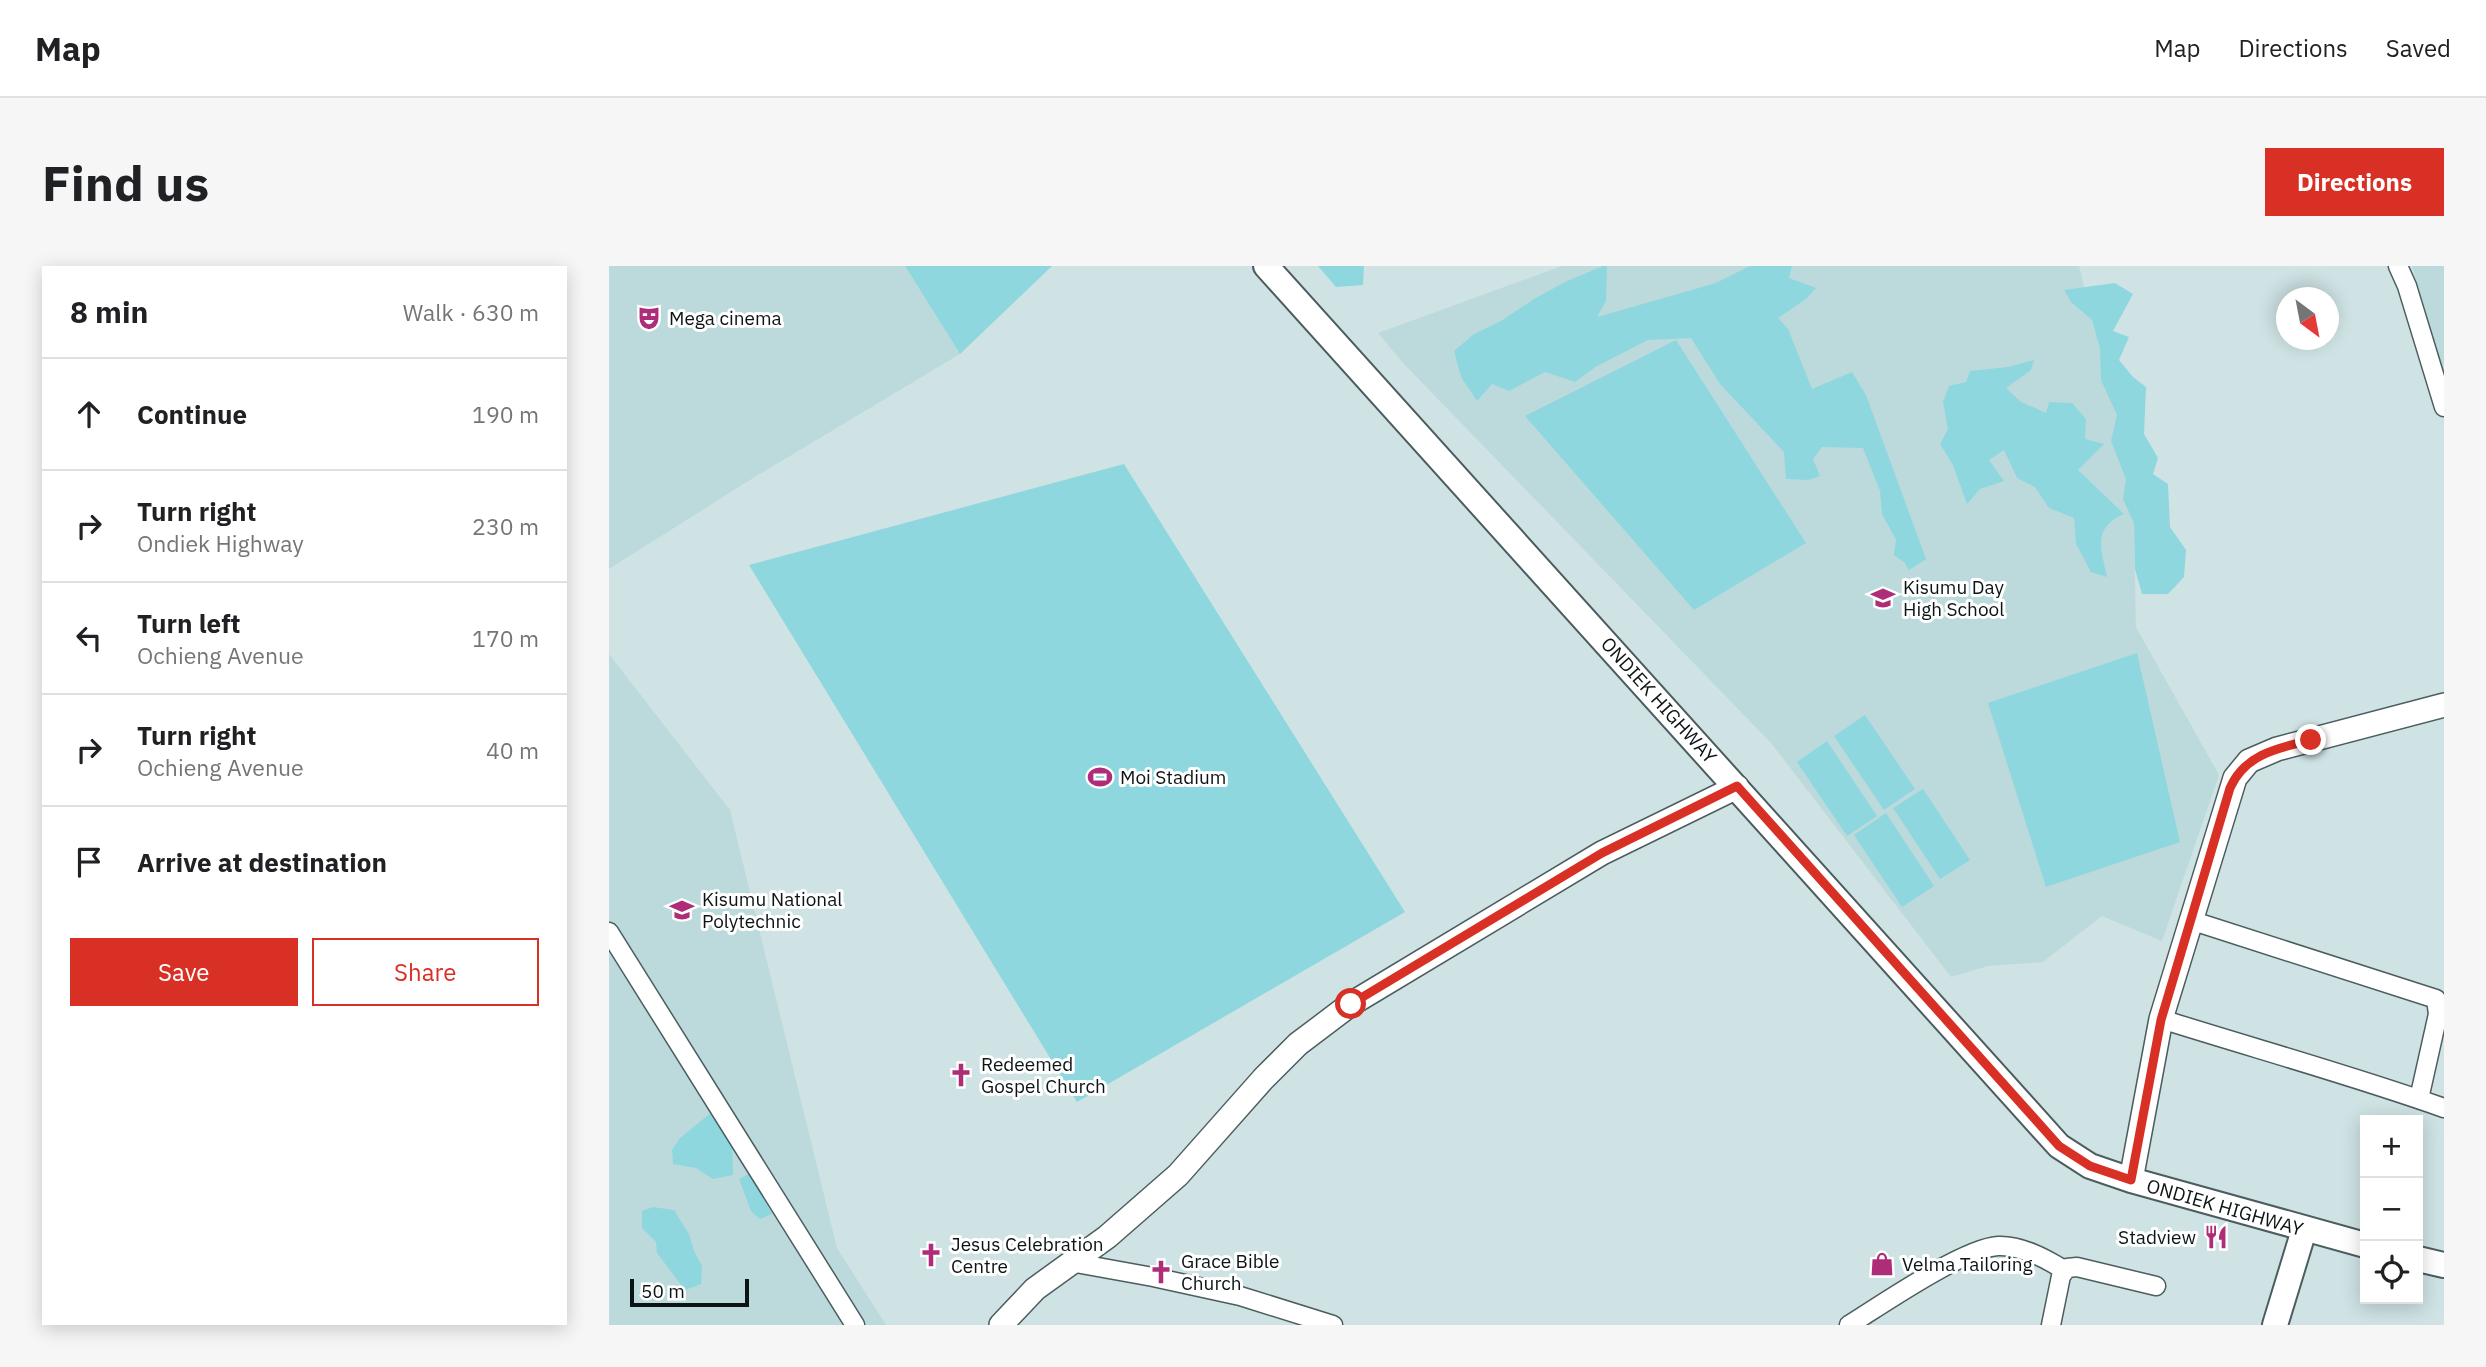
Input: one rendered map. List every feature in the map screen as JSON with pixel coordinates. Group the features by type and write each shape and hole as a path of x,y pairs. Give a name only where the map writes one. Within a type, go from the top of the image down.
{"main road":[{"name":"ONDIEK HIGHWAY","path":"1266,266 2059,1146 2090,1166 2131,1180 2360,1244"},
{"path":"2275,1325 2304,1230"},
{"path":"2423,1260 2444,1265"}],"street":[{"path":"2398,266 2407,286 2444,407"},
{"path":"2131,1180 2161,1020 2230,788 2240,769 2249,761 2292,744 2444,705"},
{"path":"1001,1325 1035,1289 1107,1237 1178,1175 1290,1052 1351,1004 1602,853 1737,786"},
{"path":"2190,920 2436,999 2438,1014 2419,1099"},
{"path":"609,932 855,1325"},
{"path":"2161,1020 2364,1080 2444,1108"},
{"path":"1849,1325 1979,1249 2000,1246 2047,1259 2064,1270 2077,1267 2156,1286"},
{"path":"1070,1262 1240,1296 1333,1325"},
{"path":"2050,1325 2064,1270"}],"shaded area":[{"path":"609,266 905,266 960,354 745,483 609,569"},
{"path":"905,266 1052,266 960,354"},
{"path":"1318,266 1364,266 1363,285 1336,287"},
{"name":"Kisumu Day High School","path":"1562,266 2079,266 2133,479 2136,627 2219,775 2162,941 2102,916 2043,962 1988,966 1951,977 1771,743 1403,363 1378,333"},
{"path":"1607,266 1606,301 1597,317 1716,283 1750,266 1792,266 1789,278 1816,288 1806,299 1778,318 1788,329 1812,389 1852,372 1866,395 1926,559 1909,570 1904,562 1894,555 1896,540 1882,514 1880,491 1863,448 1822,447 1813,459 1820,476 1808,480 1786,479 1784,452 1720,384 1691,338 1648,340 1597,366 1575,382 1545,372 1509,391 1492,384 1477,401 1461,377 1454,351 1474,334 1501,321 1534,299"},
{"path":"2412,266 2444,266 2444,373"},
{"path":"2115,283 2133,294 2113,331 2129,337 2119,360 2133,377 2146,387 2144,434 2158,458 2153,474 2168,484 2170,527 2186,550 2184,577 2168,594 2142,594 2135,569 2134,523 2123,499 2126,479 2111,441 2117,415 2101,380 2100,349 2092,320 2071,302 2064,290"},
{"path":"1676,340 1806,543 1694,610 1525,416"},
{"path":"2034,360 2031,370 2006,388 2021,402 2046,413 2049,402 2072,403 2086,419 2085,439 2104,444 2078,470 2124,514 2107,526 2101,540 2107,577 2091,572 2076,544 2074,518 2049,508 2035,487 2017,478 2004,450 1989,460 2004,481 1980,489 1967,504 1953,465 1940,444 1948,429 1943,402 1949,386 1966,382 1970,371 2008,367"},
{"name":"Moi Stadium","path":"1124,464 1405,912 1077,1102 749,565"},
{"path":"2137,653 2180,842 2046,887 1988,703"},
{"name":"Kisumu National Polytechnic","path":"609,654 730,810 837,1248 886,1325 609,1325"},
{"path":"1865,715 1915,789 1884,810 1834,736"},
{"path":"1827,741 1877,816 1847,836 1797,762"},
{"path":"1923,789 1970,860 1940,879 1893,808"},
{"path":"1886,813 1934,886 1902,907 1854,835"},
{"path":"712,1112 732,1138 733,1175 713,1179 696,1168 673,1164 672,1150 680,1138"},
{"path":"750,1173 772,1214 760,1219 751,1211 739,1179"},
{"path":"653,1207 674,1210 689,1234 702,1266 701,1284 685,1290 657,1253 656,1242 642,1228 642,1211"}],"place":[{"name":"Mega cinema","path":"649,318"},
{"name":"Kisumu Day High School","path":"1883,598"},
{"name":"Moi Stadium","path":"1100,777"},
{"name":"Kisumu National Polytechnic","path":"682,910"},
{"name":"Redeemed Gospel Church","path":"961,1075"},
{"name":"Stadview","path":"2216,1237"},
{"name":"Jesus Celebration Centre","path":"931,1255"},
{"name":"Velma Tailoring","path":"1882,1264"},
{"name":"Grace Bible Church","path":"1161,1272"}],"route":[{"path":"1351,1004 1602,853 1737,786 2059,1146 2090,1166 2131,1180 2161,1020 2230,788 2240,769 2249,761 2277,749 2311,740"}]}
